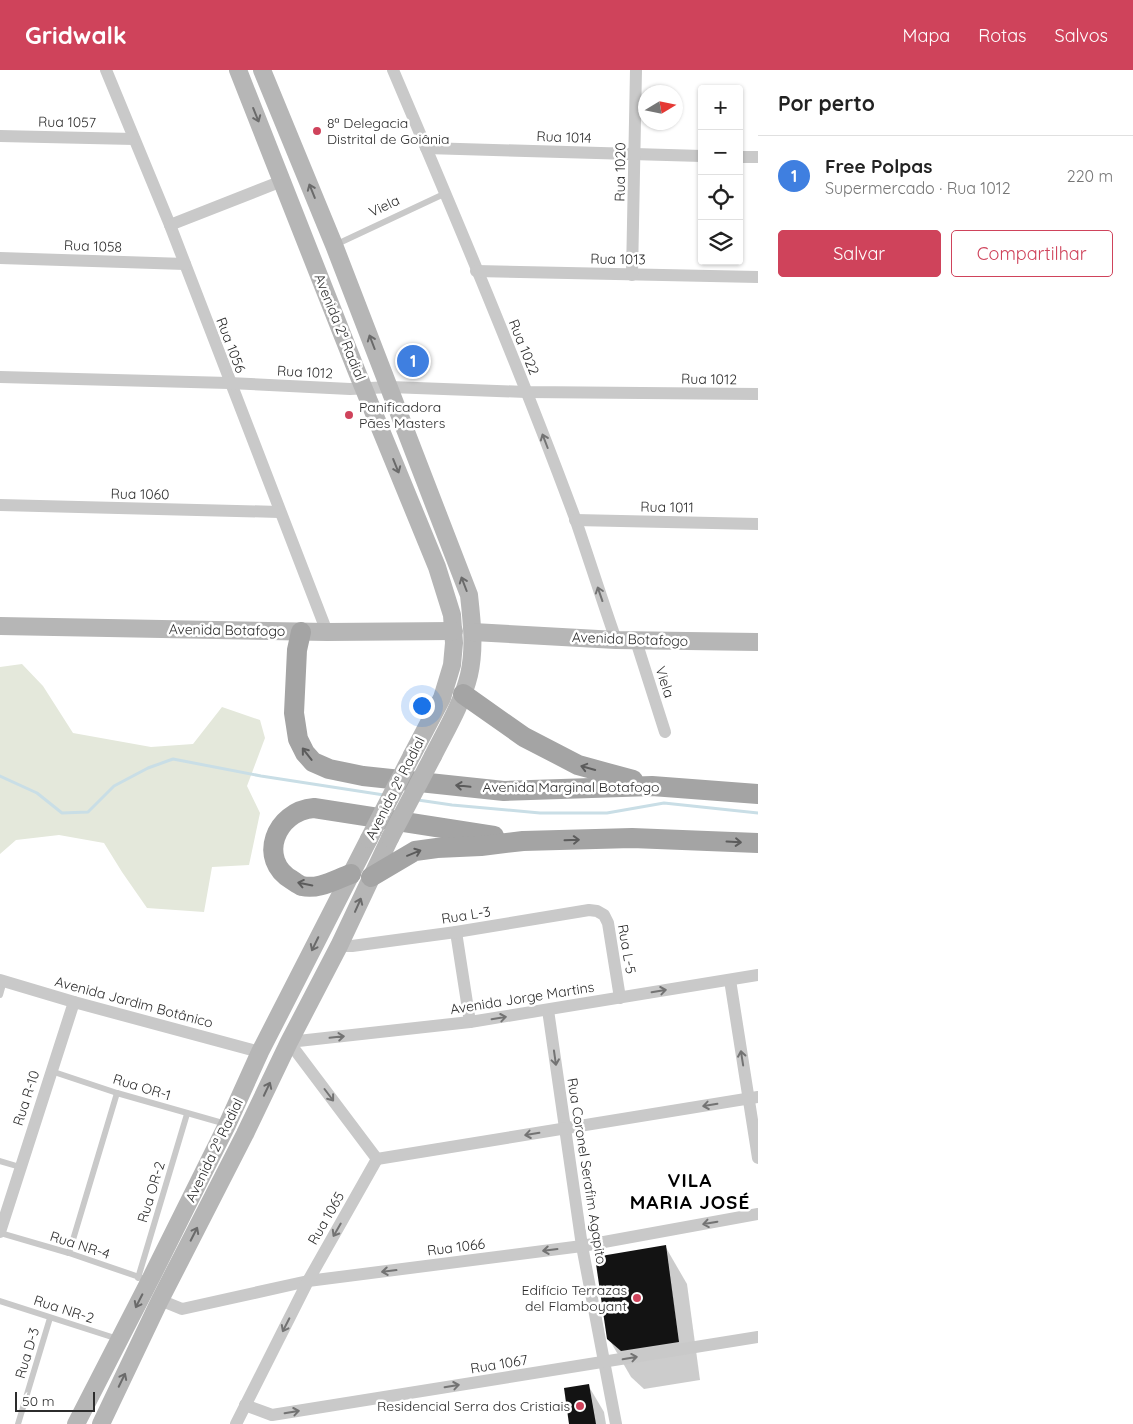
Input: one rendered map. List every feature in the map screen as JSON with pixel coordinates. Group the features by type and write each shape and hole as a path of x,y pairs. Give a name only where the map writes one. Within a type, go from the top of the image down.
{"main road":[{"name":"Avenida 2ª Radial","path":"76,1424 120,1340 145,1278 227,1125 260,1052 442,698 452,666 454,631 452,615 437,566 238,70"},
{"name":"Avenida 2ª Radial","path":"101,1424 160,1300 245,1134 289,1042 340,946 390,838 463,694 469,674 473,632 469,595 390,387 262,70"},
{"path":"378,421 390,387"},
{"name":"Avenida Botafogo","path":"0,626 301,632 454,631"},
{"name":"Avenida Marginal Botafogo","path":"301,632 297,650 294,713 298,739 305,753 313,762 329,769 363,776 504,791 652,786 758,794"},
{"name":"Avenida Botafogo","path":"473,632 636,641 758,642"},
{"path":"463,694 524,737 578,765 652,786"},
{"path":"351,874 323,885 303,886 286,876 277,863 274,847 275,838 282,824 292,814 314,808 523,841"},
{"path":"371,877 415,851 437,848 523,841 632,838 758,843"},
{"path":"289,1042 282,1033 298,998 295,986"}],"street":[{"name":"Rua 1056","path":"106,70 170,225 279,512 327,632"},
{"name":"Rua 1022","path":"393,70 446,194 526,392 575,520 616,640"},
{"name":"Rua 1020","path":"632,275 636,70"},
{"name":"Rua 1057","path":"0,136 134,139"},
{"name":"Rua 1014","path":"426,148 698,156"},
{"path":"743,157 758,157"},
{"path":"170,225 282,181"},
{"name":"Rua 1058","path":"0,258 185,264"},
{"name":"Rua 1013","path":"476,271 758,277"},
{"name":"Rua 1012","path":"0,377 230,383 365,389 390,387 526,392 758,394"},
{"name":"Rua 1060","path":"0,505 279,512"},
{"name":"Rua 1011","path":"575,520 758,524"},
{"name":"Viela","path":"636,641 665,732"},
{"name":"Rua L-3","path":"340,946 456,932 589,910 597,911"},
{"name":"Rua L-5","path":"597,911 604,915 608,923 620,998"},
{"path":"456,932 470,1022"},
{"name":"Avenida Jorge Martins","path":"289,1042 470,1022 758,974"},
{"path":"730,980 754,1098 758,1158"},
{"name":"Avenida Jardim Botânico","path":"2,981 260,1052"},
{"name":"Rua R-10","path":"0,1232 74,1002"},
{"name":"Rua Coronel Serafim Agapito","path":"548,1010 582,1246 616,1424"},
{"path":"289,1042 377,1159 754,1098"},
{"name":"Rua 1065","path":"236,1424 308,1281 377,1159"},
{"name":"Rua 1066","path":"160,1300 182,1309 308,1281 582,1246 758,1214"},
{"name":"Rua 1067","path":"245,1405 272,1415 758,1337"}],"lane":[{"name":"Viela","path":"334,245 446,194"},
{"path":"0,995 2,981"},
{"name":"Rua OR-1","path":"51,1071 117,1093 227,1125"},
{"path":"69,1253 117,1093"},
{"name":"Rua OR-2","path":"145,1278 187,1114"},
{"path":"0,1161 20,1167"},
{"name":"Rua NR-4","path":"0,1232 145,1278"},
{"name":"Rua NR-2","path":"0,1301 120,1340"},
{"name":"Rua D-3","path":"18,1424 50,1318"}],"shaded area":[{"path":"22,664 43,686 73,733 151,747 193,744 222,707 260,720 265,738 247,786 260,813 249,865 212,867 204,912 147,908 104,843 59,835 16,840 0,854 0,667"}],"building":[{"name":"Edifício Terrazas del Flamboyant","path":"666,1245 679,1342 621,1351 607,1339 595,1257"},
{"name":"Residencial Serra dos Cristiais","path":"589,1384 596,1424 569,1424 564,1388"}],"waterway":[{"path":"0,776 37,793 62,813 88,812 114,786 148,768 173,759 261,776 384,795"},
{"path":"418,800 540,813 607,813 664,803 758,813"}],"place":[{"name":"8ª Delegacia Distrital de Goiânia","path":"317,131"},
{"name":"Free Polpas","path":"413,361"},
{"name":"Panificadora Pães Masters","path":"349,415"},
{"name":"Edifício Terrazas del Flamboyant","path":"637,1298"},
{"name":"Residencial Serra dos Cristiais","path":"580,1406"}],"district":[{"name":"VILA MARIA JOSÉ","path":"690,1191"}]}
